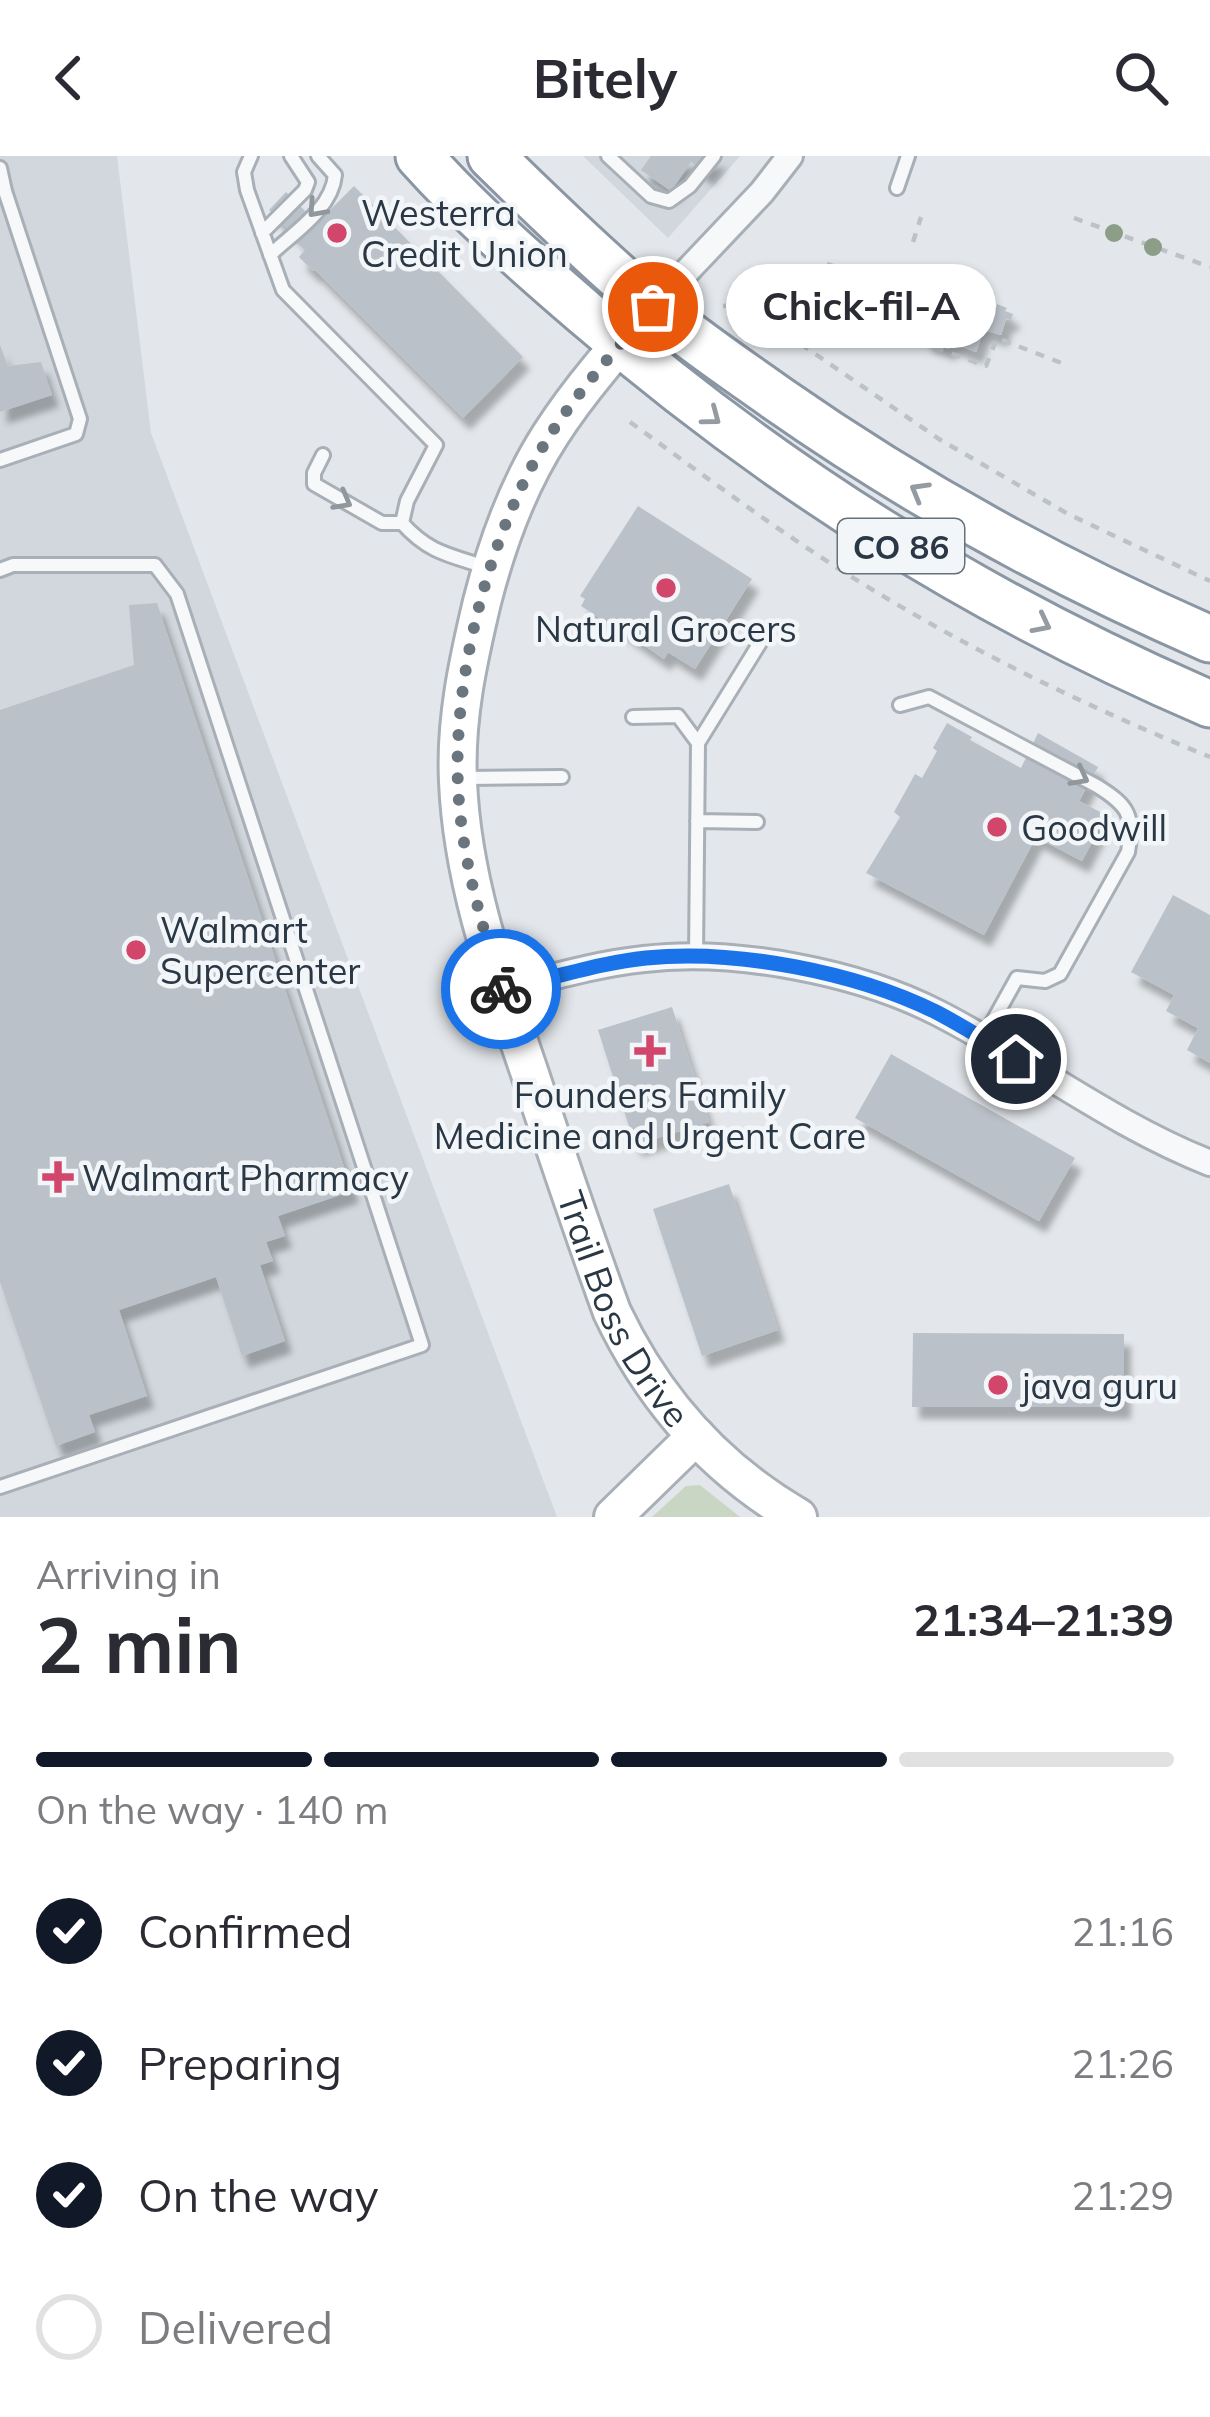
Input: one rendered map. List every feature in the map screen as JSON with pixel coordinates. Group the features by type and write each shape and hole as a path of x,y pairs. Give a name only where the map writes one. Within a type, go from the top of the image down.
{"highway":[{"name":"CO 86","path":"419,156 511,250 620,344 701,410 861,522 973,589 1144,676 1210,704"},
{"name":"CO 86","path":"491,156 653,307 896,478 1001,539 1210,640"}],"street":[{"name":"Trail Boss Drive","path":"790,156 620,344 551,434 515,503 490,568 464,681 458,778 475,898 501,990 612,1312 669,1408 734,1472 798,1517"},
{"path":"501,990 649,958 760,962 820,972 937,1012 1117,1118 1210,1163"},
{"path":"613,1517 696,1436"}],"lane":[{"path":"251,156 244,172 283,290 436,445 407,501 402,523"},
{"path":"260,227 308,182 291,156"},
{"path":"270,255 327,200 335,176 318,156"},
{"path":"608,156 651,196 669,201 690,186 714,156"},
{"path":"897,188 908,156"},
{"path":"0,168 80,419 76,434 0,460"},
{"path":"323,455 314,484 382,523 402,523 420,543 434,550 490,568"},
{"path":"0,570 13,565 155,565 177,594 422,1345 0,1487"},
{"path":"696,957 698,743 766,633"},
{"path":"900,705 929,697 1097,786 1130,814 1128,852 1060,974 1045,980 1017,978 982,1039"},
{"path":"633,717 677,716 698,743"},
{"path":"458,778 562,777"},
{"path":"697,821 758,822"}],"path":[{"path":"913,242 921,218"},
{"path":"1074,218 1210,267"},
{"path":"826,264 896,288 902,272"},
{"path":"881,284 873,312 883,320 881,328 986,366 997,338 1064,364"},
{"path":"723,306 745,305 938,439 1068,514 1210,580"},
{"path":"630,422 763,518 888,599 1119,719 1210,757"}],"shaded area":[{"path":"0,156 117,156 151,433 557,1517 0,1517"},
{"path":"583,156 740,156 668,238"}],"green space":[{"path":"700,1485 740,1517 652,1517 686,1486"}],"building":[{"path":"651,156 720,156 707,174 691,162 671,191 641,170"},
{"path":"354,186 523,357 463,418 299,257 305,250 297,243 300,240 269,210 286,192 317,223"},
{"path":"917,278 1007,308 1013,314 1011,320 1006,319 1001,335 984,330 976,352 924,340 927,335 889,321 895,305 907,304"},
{"path":"0,345 8,366 41,362 52,395 0,412"},
{"name":"Natural Grocers","path":"638,506 752,579 695,669 668,652 664,659 581,606 585,599 580,596"},
{"name":"Walmart Supercenter","path":"157,603 352,1191 278,1216 285,1236 266,1242 273,1261 260,1265 285,1341 242,1356 216,1277 119,1310 147,1396 89,1415 95,1432 56,1446 0,1282 0,710 134,665 129,605"},
{"name":"Goodwill","path":"947,723 1021,768 1038,733 1098,767 1079,801 1106,815 1082,861 1036,837 984,935 866,873 900,817 894,812 915,774 922,778 937,751 933,748"},
{"path":"1173,895 1210,915 1210,1063 1187,1050 1198,1028 1166,1011 1174,995 1131,972"},
{"path":"672,1007 709,1122 635,1145 598,1030"},
{"path":"891,1054 1075,1158 1039,1221 855,1118"},
{"path":"729,1184 778,1330 702,1356 653,1209"},
{"path":"913,1333 1124,1334 1124,1407 912,1407"}],"way so far":[{"path":"501,989 475,898 460,809 464,681 490,568 532,468 551,434 653,307"}],"place":[{"name":"Westerra Credit Union","path":"337,233"},
{"name":"Chick-fil-A","path":"653,307"},
{"name":"Natural Grocers","path":"666,588"},
{"name":"Goodwill","path":"997,827"},
{"name":"Walmart Supercenter","path":"136,950"},
{"name":"Founders Family Medicine and Urgent Care","path":"650,1051"},
{"name":"Walmart Pharmacy","path":"58,1177"},
{"name":"java guru","path":"998,1385"}],"route":[{"path":"501,989 649,958 760,962 820,972 902,998 937,1012 1016,1059"}]}
